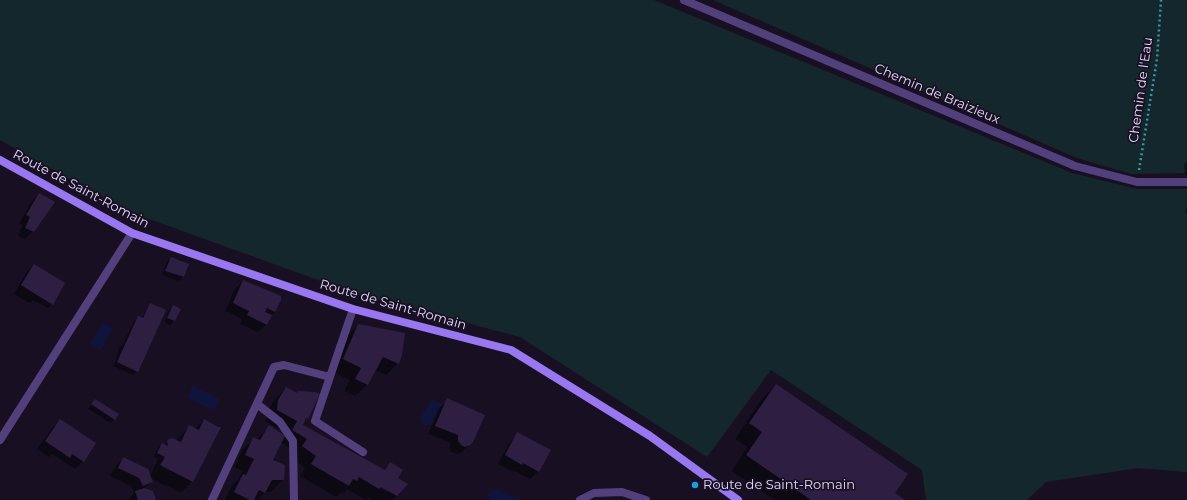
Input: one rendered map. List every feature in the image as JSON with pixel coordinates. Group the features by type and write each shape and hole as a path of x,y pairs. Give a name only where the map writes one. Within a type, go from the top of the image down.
{"main road":[{"name":"Route de Saint-Romain","path":"0,160 132,232 354,309 510,350 650,436 729,497 738,500"}],"street":[{"name":"Chemin de Braizieux","path":"684,0 1075,166 1137,182 1187,182"},
{"path":"0,440 132,232"},
{"path":"354,309 314,421 363,452"},
{"path":"212,500 274,367 284,365 330,377"},
{"path":"257,404 280,422 293,441 294,500"},
{"path":"580,500 594,493 622,492 646,500"}],"path":[{"name":"Chemin de l'Eau","path":"1137,182 1157,58 1161,0"}],"green space":[{"path":"0,0 654,0 1072,173 1137,189 1187,189 1187,205 1185,212 1187,214 1187,472 1138,468 1046,482 1027,500 926,500 922,470 771,370 707,457 520,337 354,293 127,211 0,140"},
{"path":"713,0 1187,0 1187,173 1131,174 1077,158"}],"shaded area":[{"path":"103,323 113,329 100,350 90,344"},
{"path":"193,386 219,399 214,410 187,398"},
{"path":"432,399 442,405 431,425 424,425 420,419"},
{"path":"495,489 521,500 490,500 488,494"}],"building":[{"path":"39,193 55,202 34,232 25,228 30,217 26,215"},
{"path":"171,257 189,264 184,277 165,271"},
{"path":"34,264 65,283 53,305 21,285"},
{"path":"243,280 281,296 281,300 275,312 267,308 265,312 272,315 267,325 247,315 249,311 233,303"},
{"path":"150,303 166,310 138,372 117,362 138,316 143,318"},
{"path":"173,305 181,309 175,321 167,318"},
{"path":"358,324 405,333 402,355 399,364 383,357 368,385 355,379 361,368 343,359"},
{"path":"776,384 908,474 895,493 905,500 811,500 746,455 762,432 749,423"},
{"path":"286,387 297,393 298,391 315,392 320,394 308,419 306,418 303,425 385,470 390,462 403,470 398,478 408,484 397,496 381,487 379,489 359,477 357,481 353,479 349,486 311,464 316,456 302,446 307,439 292,430 297,421 277,410 278,400"},
{"path":"447,398 485,415 473,442 470,445 465,447 461,445 458,441 458,435 435,426"},
{"path":"95,399 119,414 115,420 91,404"},
{"path":"60,419 96,443 84,462 72,454 70,458 45,441"},
{"path":"204,419 218,427 221,427 193,482 160,465 165,457 157,453 162,443 168,446 167,441 169,439 172,438 181,442 189,425 199,430"},
{"path":"269,425 285,436 273,460 285,465 284,480 272,480 265,493 259,490 254,500 250,500 234,492 243,474 246,475 254,459 245,455 253,437 260,440"},
{"path":"517,432 551,450 539,472 523,463 522,465 505,455"},
{"path":"123,457 148,469 153,482 143,486 139,478 118,468"},
{"path":"144,488 153,491 156,500 138,500 135,491"}],"place":[{"name":"Route de Saint-Romain","path":"695,485"}]}
